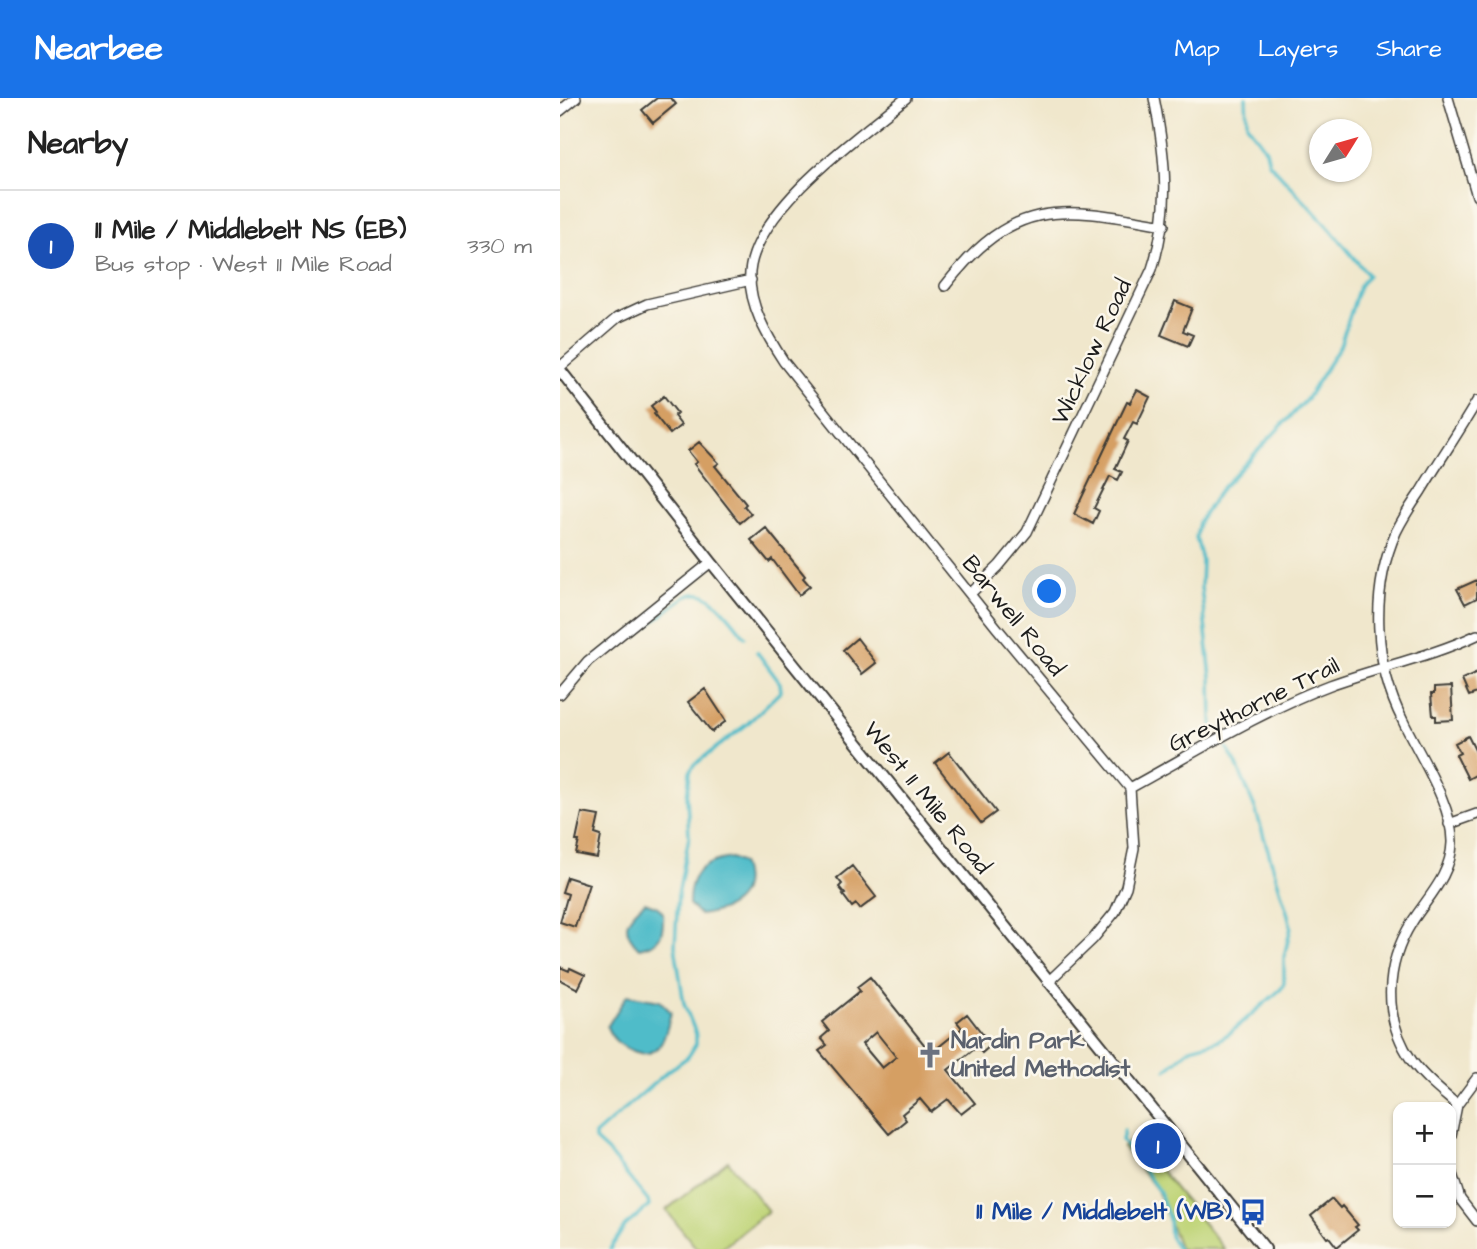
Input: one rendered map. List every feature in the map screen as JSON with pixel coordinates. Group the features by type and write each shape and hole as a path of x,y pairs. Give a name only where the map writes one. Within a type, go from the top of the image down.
{"street":[{"path":"560,111 576,98"},
{"path":"560,369 617,318 647,303 751,280 750,271 759,245 785,202 906,98"},
{"name":"Wicklow Road","path":"970,594 999,566 1033,521 1152,269 1164,225 1166,197 1162,137 1154,98"},
{"path":"1448,98 1474,173 1477,196"},
{"path":"945,286 966,259 984,243 1017,222 1034,215 1073,212 1164,225"},
{"name":"Barwell Road","path":"751,280 760,319 784,362 1130,788"},
{"name":"West 11 Mile Road","path":"560,369 711,562 1265,1249"},
{"path":"1457,1105 1430,1082 1411,1060 1394,1028 1389,999 1392,972 1399,947 1412,922 1442,878 1452,842 1450,824 1437,790 1398,712 1383,668 1379,637 1385,568 1396,532 1477,401"},
{"path":"560,694 588,661 711,562"},
{"name":"Greythorne Trail","path":"1130,788 1282,707 1328,686 1444,650 1477,635"},
{"path":"1048,982 1108,921 1126,887 1133,849 1130,788"},
{"path":"1450,824 1477,814"},
{"path":"1456,1110 1477,1077"},
{"path":"1456,1187 1460,1199 1477,1221"}],"green space":[{"path":"1134,1137 1224,1249 1180,1249 1157,1190 1123,1147"},
{"path":"728,1161 768,1211 721,1249 697,1249 666,1210"}],"water":[{"path":"731,858 741,863 744,875 742,893 730,906 700,915 689,904 691,884 705,866"},
{"path":"645,902 658,907 663,913 663,927 657,941 639,948 629,935 627,924 633,913"},
{"path":"627,995 660,1001 671,1012 664,1038 656,1050 641,1053 631,1050 614,1038 607,1027"}],"building":[{"path":"657,98 671,98 676,104 653,123 642,110"},
{"path":"1175,301 1192,308 1183,331 1193,335 1188,346 1161,335"},
{"path":"1137,390 1150,397 1137,424 1133,422 1124,439 1128,441 1115,469 1122,472 1118,480 1110,476 1094,508 1099,511 1093,524 1074,514 1127,402 1130,403"},
{"path":"664,396 677,413 674,416 681,425 670,434 651,406"},
{"path":"699,442 719,463 715,466 746,504 744,506 751,514 740,523 694,464 697,462 688,451"},
{"path":"766,528 810,586 799,595 772,559 769,562 751,540"},
{"path":"1477,580 1477,598 1465,604 1457,589"},
{"path":"857,638 876,663 862,674 843,650"},
{"path":"1477,673 1477,693 1469,696 1462,680"},
{"path":"1451,687 1453,720 1436,721 1431,694 1434,694 1434,688"},
{"path":"705,689 726,721 712,732 688,702"},
{"path":"1468,736 1477,754 1477,774 1468,779 1456,755 1460,753 1455,743"},
{"path":"949,752 996,812 981,823 935,763"},
{"path":"582,813 599,816 595,834 601,836 597,858 576,854"},
{"path":"852,866 876,897 860,909 856,904 852,907 843,895 845,894 839,887 842,884 837,878"},
{"path":"567,877 589,884 575,927 560,922 568,894 562,892"},
{"path":"560,967 585,975 578,989 560,980"},
{"name":"Nardin Park United Methodist","path":"870,977 931,1053 962,1028 957,1022 967,1014 991,1045 982,1053 977,1047 948,1070 975,1103 961,1114 948,1099 931,1112 920,1099 902,1114 906,1120 889,1134 819,1051 827,1045 821,1038 829,1031 822,1022 860,991 857,987","holes":["876,1032 896,1057 882,1068 862,1044"]},
{"path":"1332,1199 1340,1208 1342,1206 1358,1225 1355,1227 1358,1230 1337,1247 1311,1216"}],"waterway":[{"path":"1214,728 1201,587 1202,561 1196,537 1199,522 1220,490 1306,400 1340,346 1359,287 1368,275 1269,163 1266,150 1247,124 1246,98"},
{"path":"634,635 681,600 692,594 702,594 727,614 745,637"},
{"path":"610,1249 625,1226 649,1206 648,1201 608,1152 595,1140 595,1135 668,1071 688,1057 696,1044 696,1034 684,1004 675,946 678,895 689,837 687,797 690,772 694,765 746,725 781,691 780,683 757,652"},
{"path":"1166,1070 1191,1048 1217,1041 1230,1033 1281,989 1284,983 1284,957 1291,927 1255,808 1227,748"},
{"path":"1124,1130 1122,1140 1160,1193 1169,1219 1170,1236 1178,1249"}],"place":[{"name":"Nardin Park United Methodist","path":"930,1055"},
{"name":"11 Mile / Middlebelt NS (EB)","path":"1158,1146"},
{"name":"11 Mile / Middlebelt (WB)","path":"1253,1212"}]}
